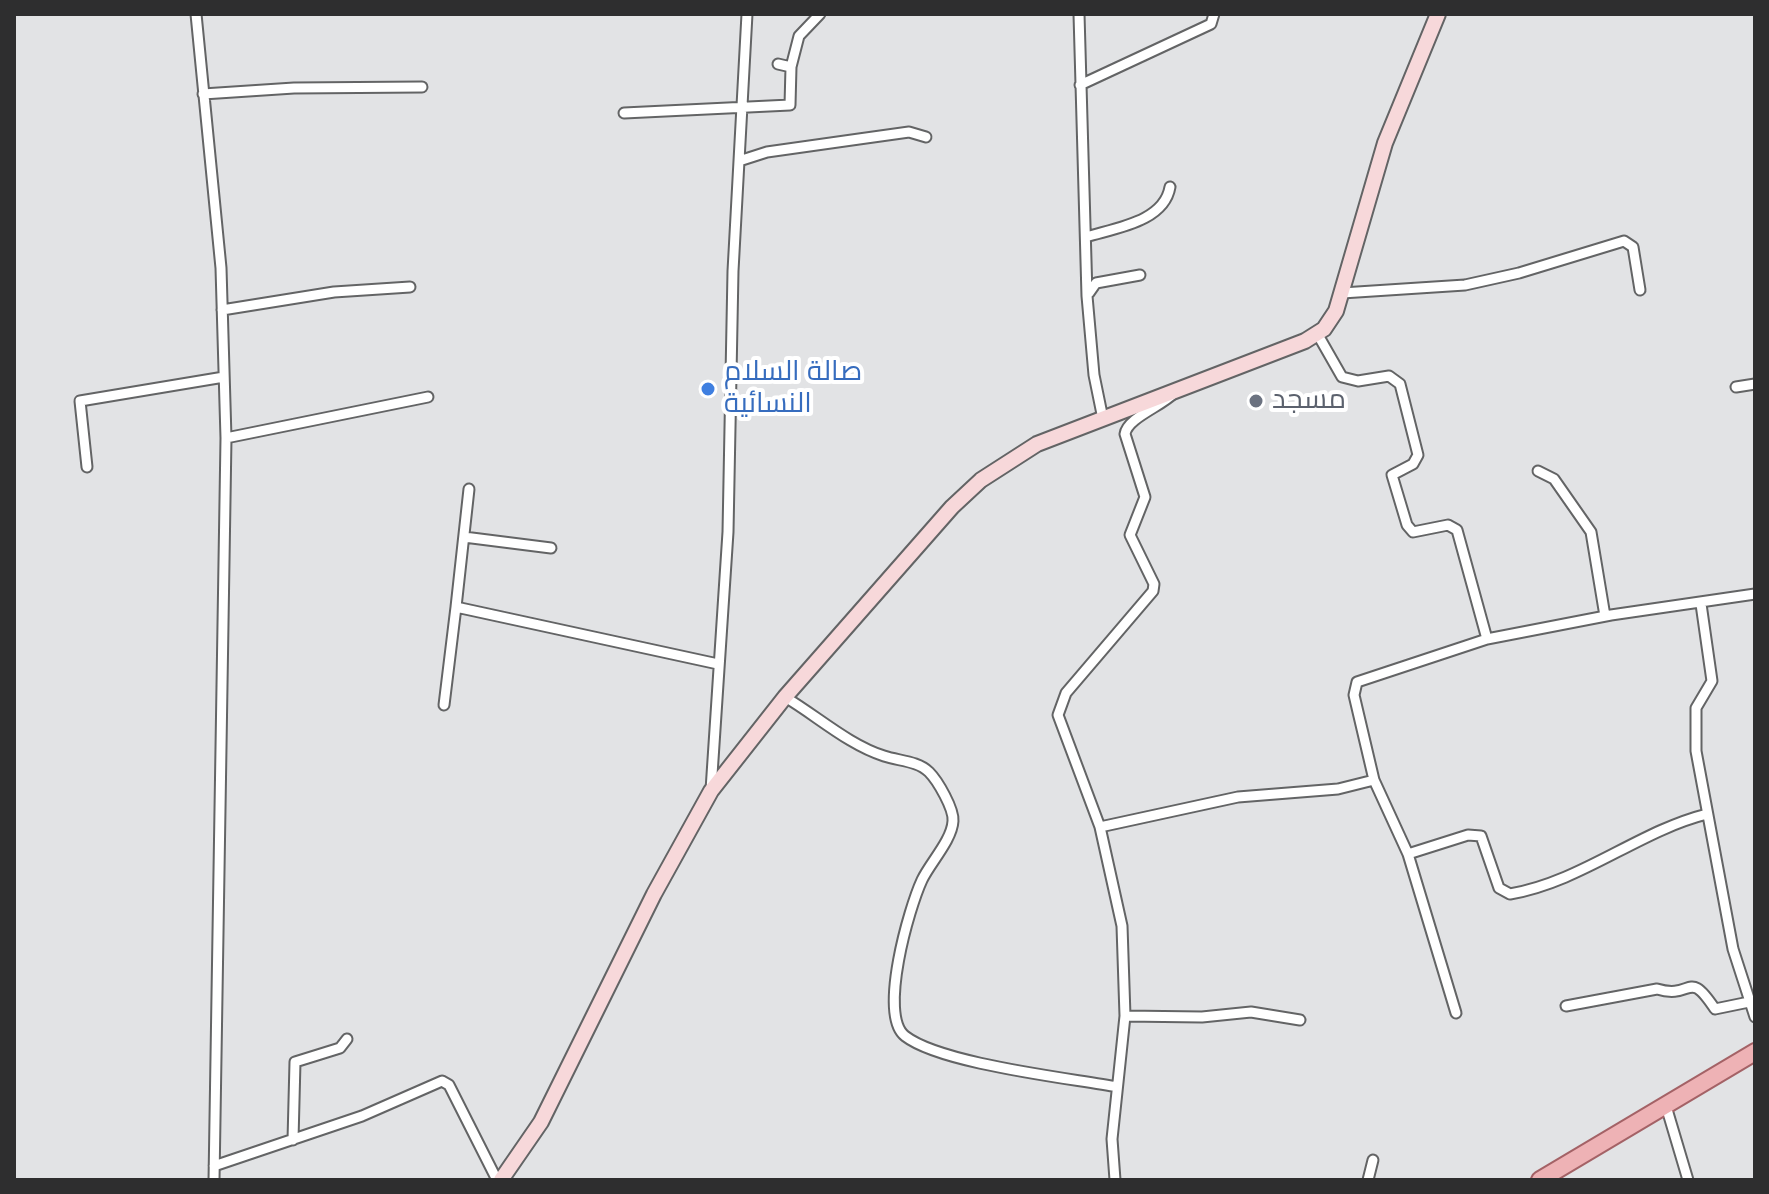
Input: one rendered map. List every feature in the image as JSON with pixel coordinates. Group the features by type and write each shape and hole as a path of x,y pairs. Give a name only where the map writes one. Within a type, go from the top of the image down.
{"main road":[{"path":"499,1180 541,1122 654,894 711,791 785,697 869,599 981,480 1024,451 1318,335 1333,318 1385,143 1438,14"},
{"path":"1540,1180 1755,1052"}],"street":[{"path":"196,14 222,310 226,438 214,1180"},
{"path":"711,791 728,532 733,271 747,14"},
{"path":"624,113 790,105 791,67 798,52 799,36 820,14"},
{"path":"1079,14 1087,296 1094,375 1103,419"},
{"path":"1080,85 1211,24 1214,14"},
{"path":"778,64 791,67"},
{"path":"203,94 294,88 422,87"},
{"path":"739,161 767,152 909,132 926,137"},
{"path":"1086,237 1143,219 1165,202 1170,187"},
{"path":"1342,293 1465,285 1519,273 1624,241 1633,247 1640,290"},
{"path":"1087,296 1096,283 1140,275"},
{"path":"222,310 334,292 410,287"},
{"path":"1318,335 1342,377 1358,381 1389,376 1400,384 1418,455 1413,464 1392,475 1407,525 1413,532 1448,525 1457,530 1487,639"},
{"path":"87,467 80,401 224,377"},
{"path":"1736,387 1755,384"},
{"path":"1115,1180 1112,1139 1125,1016 1122,926 1100,827 1060,724 1059,704 1153,591 1151,577 1131,541 1132,528 1145,497 1125,434 1131,421 1159,408 1177,391"},
{"path":"226,438 428,397"},
{"path":"1538,471 1554,479 1591,532 1605,616"},
{"path":"444,705 469,489"},
{"path":"464,537 551,548"},
{"path":"1456,1013 1408,854 1374,780 1354,695 1357,682 1487,639 1605,616 1755,594"},
{"path":"1701,604 1712,681 1696,708 1695,738 1733,949 1755,1017"},
{"path":"456,607 718,664"},
{"path":"785,697 872,752 922,766 936,782 953,816 951,828 922,881 903,942 895,984 894,1015 898,1028 906,1037 950,1054 1117,1087"},
{"path":"1100,827 1238,797 1338,789 1374,780"},
{"path":"1408,854 1468,835 1481,836 1499,888 1510,894 1602,862 1688,819 1707,814"},
{"path":"1566,1006 1657,989 1672,992 1695,986 1704,991 1715,1009 1749,1002"},
{"path":"1125,1016 1202,1017 1251,1012 1300,1020"},
{"path":"293,1140 295,1062 340,1048 347,1039"},
{"path":"214,1166 293,1140 442,1081 449,1085 499,1180"},
{"path":"1666,1106 1688,1180"},
{"path":"1368,1180 1373,1160"}],"place":[{"name":"صالة السلام النسائية","path":"708,389"},
{"name":"مسجد","path":"1256,401"}]}
